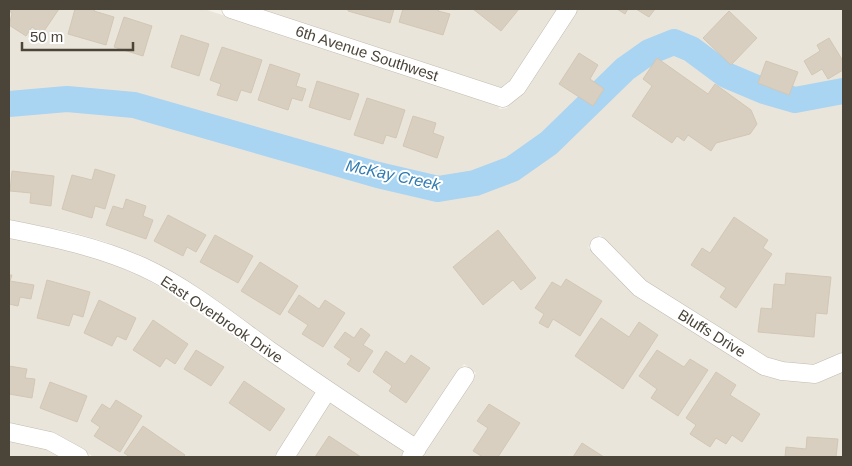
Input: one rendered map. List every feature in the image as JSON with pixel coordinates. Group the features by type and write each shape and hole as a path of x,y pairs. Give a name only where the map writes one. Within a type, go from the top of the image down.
{"street":[{"name":"6th Avenue Southwest","path":"231,9 503,98 517,87 568,9"},
{"name":"East Overbrook Drive","path":"9,229 66,240 102,250 144,268 182,290 414,453"},
{"name":"Bluffs Drive","path":"599,246 640,288 764,366 782,371 814,374 843,362"},
{"path":"414,453 465,376"},
{"path":"285,457 327,391"},
{"path":"9,432 50,441 79,457"}],"shaded area":[{"path":"9,9 204,9 497,105 500,109 507,108 509,103 524,92 577,9 843,9 843,353 814,365 784,363 768,358 645,281 600,235 588,247 635,295 761,374 780,380 813,382 843,371 843,457 420,457 476,373 464,364 415,438 332,384 244,322 148,260 106,242 68,231 9,220"},
{"path":"258,9 559,9 512,82 502,88"},
{"path":"9,237 63,248 99,258 140,276 169,292 316,394 276,457 94,457 54,433 9,423"},
{"path":"329,402 406,452 402,457 294,457"},
{"path":"9,440 47,449 64,457 9,457"}],"building":[{"path":"9,9 59,9 42,34 32,27 26,36 9,25 12,14"},
{"path":"75,9 95,9 94,11 114,17 106,45 68,34"},
{"path":"348,9 394,9 390,23 348,11"},
{"path":"403,9 439,9 438,11 450,14 443,35 399,22"},
{"path":"473,9 519,9 501,31"},
{"path":"617,9 628,9 625,14"},
{"path":"636,9 655,9 649,17"},
{"path":"729,11 757,38 731,65 703,38"},
{"path":"124,17 152,26 143,56 114,47"},
{"path":"181,35 209,44 199,76 171,67"},
{"path":"829,38 843,61 843,70 828,79 822,69 812,75 804,61 820,51 817,45"},
{"path":"222,47 262,60 251,93 241,90 237,101 217,95 221,84 210,80"},
{"path":"579,53 598,65 590,79 604,89 593,106 559,84"},
{"path":"657,58 708,94 715,84 751,110 757,124 750,134 716,143 711,151 688,135 684,141 677,136 672,143 632,116 652,86 643,79"},
{"path":"766,61 798,72 789,95 758,83"},
{"path":"270,64 300,74 296,86 306,89 302,101 292,98 288,110 258,100"},
{"path":"317,81 359,94 350,120 309,107"},
{"path":"367,98 405,110 396,138 386,135 383,144 354,135"},
{"path":"413,116 436,123 433,133 444,137 437,158 403,146"},
{"path":"95,169 115,175 105,209 95,206 92,218 62,209 72,175 92,180"},
{"path":"12,171 54,176 51,206 30,203 31,193 10,191"},
{"path":"126,199 146,206 143,216 153,220 146,239 106,225 113,206 123,209"},
{"path":"168,215 206,235 196,252 187,247 183,256 154,241"},
{"path":"734,217 768,240 763,248 772,254 736,308 720,297 726,288 691,265 702,248 710,253"},
{"path":"498,230 536,278 521,290 513,280 483,305 453,267"},
{"path":"215,235 253,256 238,283 200,262"},
{"path":"260,262 298,286 280,315 241,291"},
{"path":"786,273 831,277 827,314 816,313 814,337 758,332 761,308 772,309 774,284 785,285"},
{"path":"9,275 12,275 10,281 34,285 31,299 20,297 18,306 9,304"},
{"path":"566,279 602,301 580,336 553,319 548,328 539,323 544,314 535,308 552,282 561,287"},
{"path":"47,280 90,292 83,317 73,314 69,326 37,318"},
{"path":"299,295 319,309 325,300 345,313 323,347 302,334 308,325 288,312"},
{"path":"99,300 136,318 126,340 117,336 112,346 84,333"},
{"path":"601,318 629,337 639,322 658,335 623,389 575,356"},
{"path":"153,320 188,344 175,364 166,358 160,367 133,350"},
{"path":"361,328 370,335 363,345 373,351 359,372 347,364 351,359 334,347 345,332 354,338"},
{"path":"196,350 224,367 211,386 184,369"},
{"path":"657,350 684,367 690,359 708,370 678,416 651,398 657,389 639,376"},
{"path":"386,351 405,364 411,355 430,368 406,403 389,391 392,386 373,372"},
{"path":"9,366 27,369 25,378 35,379 32,398 9,394"},
{"path":"716,372 736,385 730,395 760,414 742,442 732,435 726,444 716,438 710,447 690,434 696,425 686,418"},
{"path":"244,381 285,409 270,431 229,403"},
{"path":"50,382 87,396 77,422 40,408"},
{"path":"116,400 142,416 120,452 94,436 100,427 91,421 102,404 110,409"},
{"path":"489,404 520,423 498,457 483,457 473,451 488,428 477,421"},
{"path":"143,426 185,455 183,457 130,457 124,453"},
{"path":"329,436 361,457 315,457"},
{"path":"807,437 838,439 836,457 785,457 786,447 806,449"},
{"path":"582,443 604,457 573,457"}],"waterway":[{"name":"McKay Creek","path":"9,104 67,99 134,105 378,175 438,189 475,183 512,169 549,143 625,69 649,52 674,42 691,49 726,75 764,91 795,100 843,91"}]}
